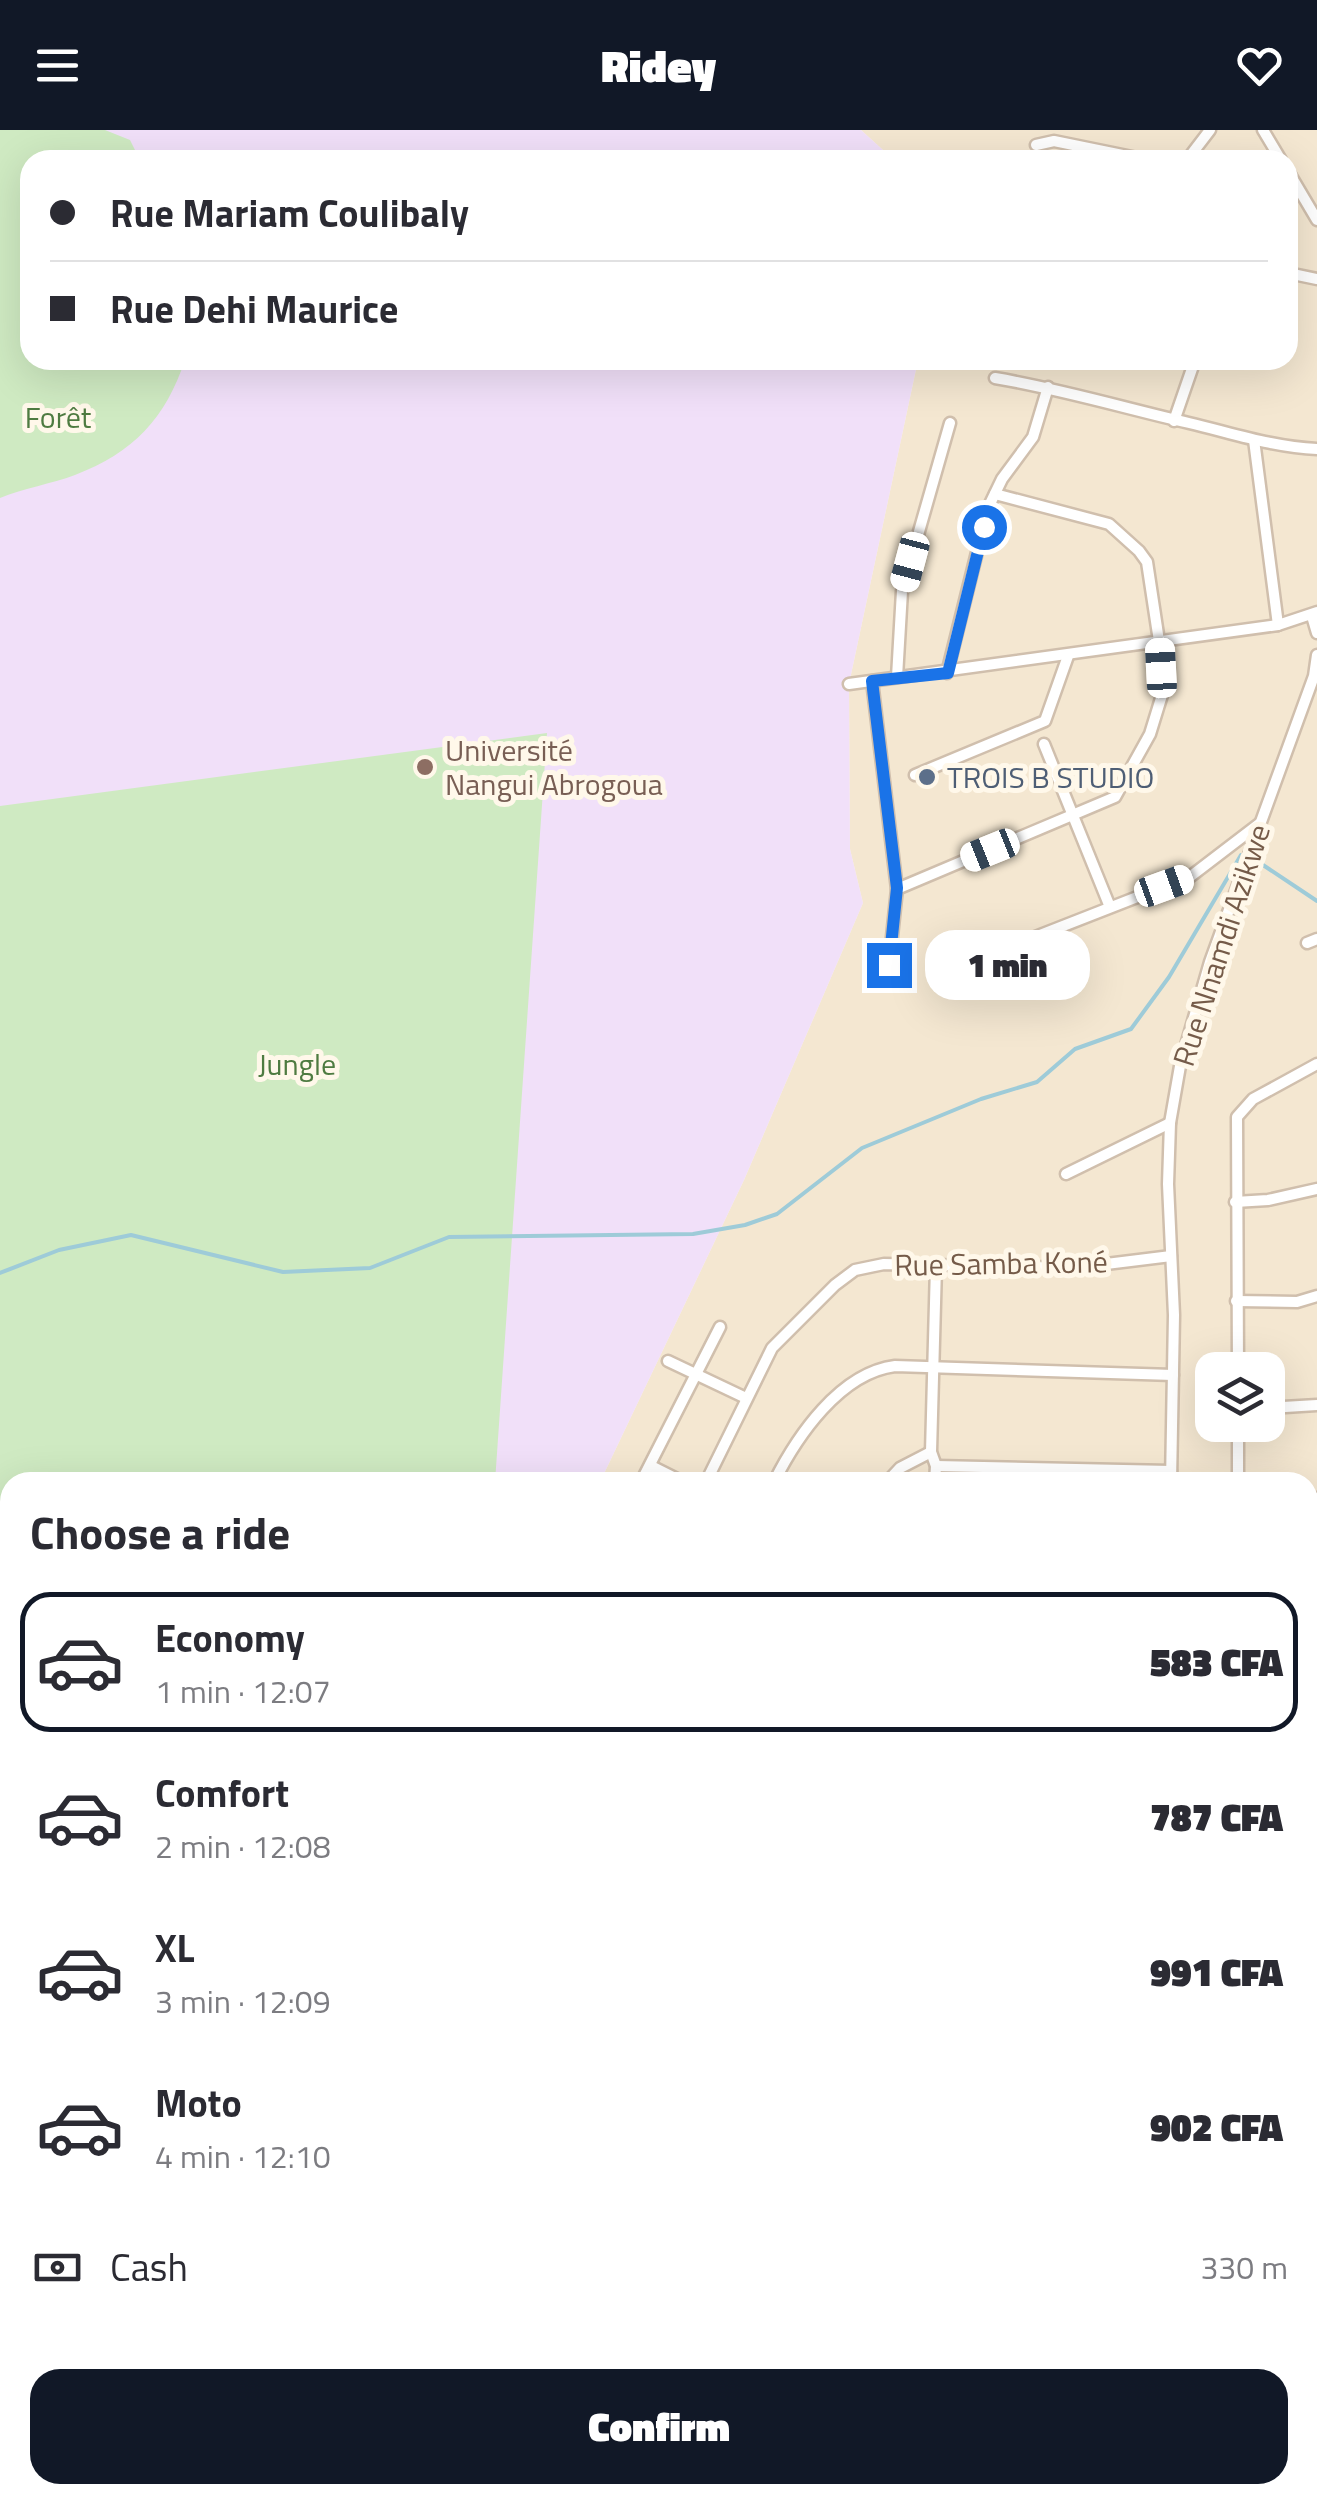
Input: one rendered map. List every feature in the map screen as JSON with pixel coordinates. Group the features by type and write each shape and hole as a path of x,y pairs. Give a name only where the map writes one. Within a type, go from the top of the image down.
{"street":[{"path":"1193,150 1210,130"},
{"path":"1036,145 1054,141 1098,150"},
{"path":"1298,187 1317,220"},
{"path":"1174,421 1192,370"},
{"path":"994,378 1048,387 1284,447 1317,449"},
{"path":"948,673 988,508 1033,436 1048,387"},
{"path":"897,677 902,591 950,423"},
{"path":"1254,440 1278,625"},
{"path":"897,888 1116,797 1150,734 1162,695 1159,641 1147,562 1109,524 996,494"},
{"path":"849,684 1278,625 1314,614 1317,632"},
{"name":"Rue Nnamdi Azikwe","path":"1171,1472 1170,1124 1197,1001 1314,676 1317,655"},
{"path":"916,776 1045,722 1068,656"},
{"path":"872,681 897,888 889,965"},
{"path":"1044,744 1110,907"},
{"path":"989,954 1191,876 1260,824"},
{"path":"1237,1352 1236,1124 1243,1107 1317,1064"},
{"path":"1066,1174 1170,1124"},
{"path":"1236,1202 1315,1193"},
{"name":"Rue Samba Koné","path":"711,1472 772,1348 835,1284 855,1270 884,1264 1074,1268 1170,1256"},
{"path":"936,1266 931,1452 936,1472"},
{"path":"1236,1302 1297,1302 1317,1296"},
{"path":"647,1472 720,1327"},
{"path":"668,1362 746,1398"},
{"path":"780,1472 802,1434 845,1390 874,1369 895,1366 1173,1375"},
{"path":"1285,1407 1317,1405"},
{"path":"1238,1442 1238,1472"},
{"path":"896,1472 931,1452"},
{"path":"650,1466 662,1472"},
{"path":"936,1466 1064,1472"}],"shaded area":[{"name":"Université Nangui Abrogoua","path":"0,130 861,130 883,150 20,150 20,370 916,370 849,684 850,849 863,903 744,1180 605,1472 0,1472"},
{"path":"861,130 1317,130 1317,1472 605,1472 744,1180 863,903 850,849 849,684 916,370 1298,370 1298,150 883,150"}],"green space":[{"name":"Forêt","path":"0,130 105,130 130,140 135,150 20,150 20,370 181,370 157,416 114,456 75,475 0,498"},
{"name":"Jungle","path":"547,733 496,1472 0,1472 0,806"}],"waterway":[{"path":"0,1273 59,1250 131,1235 283,1272 370,1268 449,1237 693,1234 745,1225 777,1214 862,1148 981,1099 1037,1082 1075,1049 1131,1029 1169,977 1241,855 1317,901"}],"place":[{"name":"Université Nangui Abrogoua","path":"425,767"},
{"name":"TROIS B STUDIO","path":"927,777"}],"route":[{"path":"889,965 897,888 872,681 948,673 984,527"}]}
